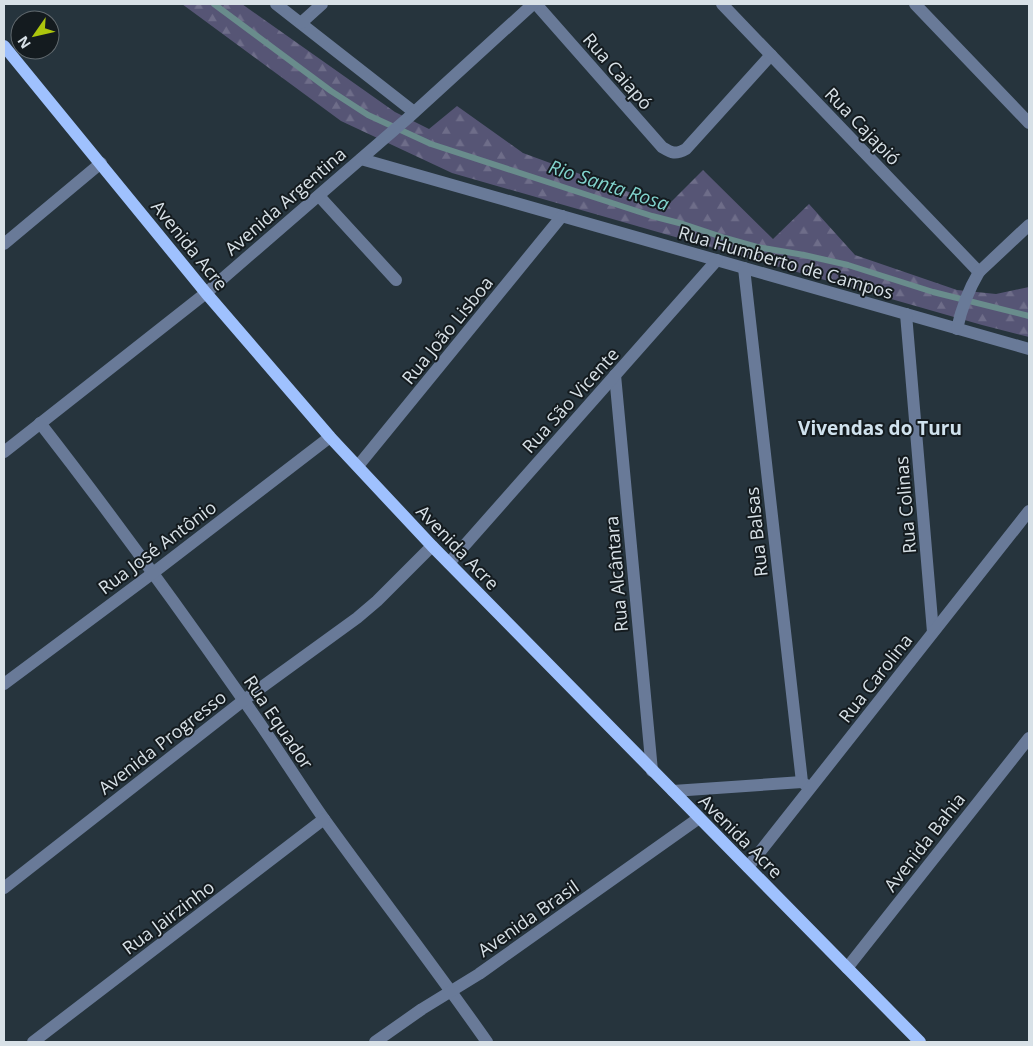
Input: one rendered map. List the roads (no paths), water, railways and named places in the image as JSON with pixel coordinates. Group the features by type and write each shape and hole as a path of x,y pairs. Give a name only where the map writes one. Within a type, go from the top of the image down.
{"main road":[{"name":"Avenida Acre","path":"4,46 206,292 330,437 432,546 920,1042"}],"street":[{"path":"276,4 411,115"},
{"path":"301,23 322,4"},
{"name":"Avenida Argentina","path":"4,452 206,292 319,196 535,4"},
{"name":"Rua Caiapó","path":"535,4 662,147 672,153 679,153 686,149 771,55"},
{"name":"Rua Cajapió","path":"722,4 977,277"},
{"path":"915,4 1029,123"},
{"name":"Rua Humberto de Campos","path":"361,159 906,314 958,323 1029,349"},
{"path":"4,244 101,163"},
{"path":"319,196 396,280"},
{"name":"Rua João Lisboa","path":"358,466 562,216"},
{"path":"958,323 977,277 1029,224"},
{"name":"Rua São Vicente","path":"449,563 717,260"},
{"name":"Rua Balsas","path":"744,268 806,785"},
{"name":"Rua Colinas","path":"906,314 933,632"},
{"name":"Rua Alcântara","path":"615,374 652,771"},
{"name":"Rua Equador","path":"40,423 153,573 244,700 324,819 451,991 486,1042"},
{"name":"Rua José Antônio","path":"4,684 153,573 330,437"},
{"name":"Rua Carolina","path":"748,867 806,785 933,632 1029,511"},
{"name":"Avenida Progresso","path":"4,888 244,700 377,601 432,546"},
{"name":"Avenida Bahia","path":"847,968 1029,738"},
{"path":"673,791 806,785"},
{"name":"Avenida Brasil","path":"375,1042 422,1008 479,974 699,818"},
{"name":"Rua Jairzinho","path":"32,1042 324,819"}],"waterway":[{"name":"Rio Santa Rosa","path":"214,4 331,91 368,115 431,144 725,238 757,247 848,265 933,292 1029,316"}],"district":[{"name":"Vivendas do Turu","path":"880,428"}]}
